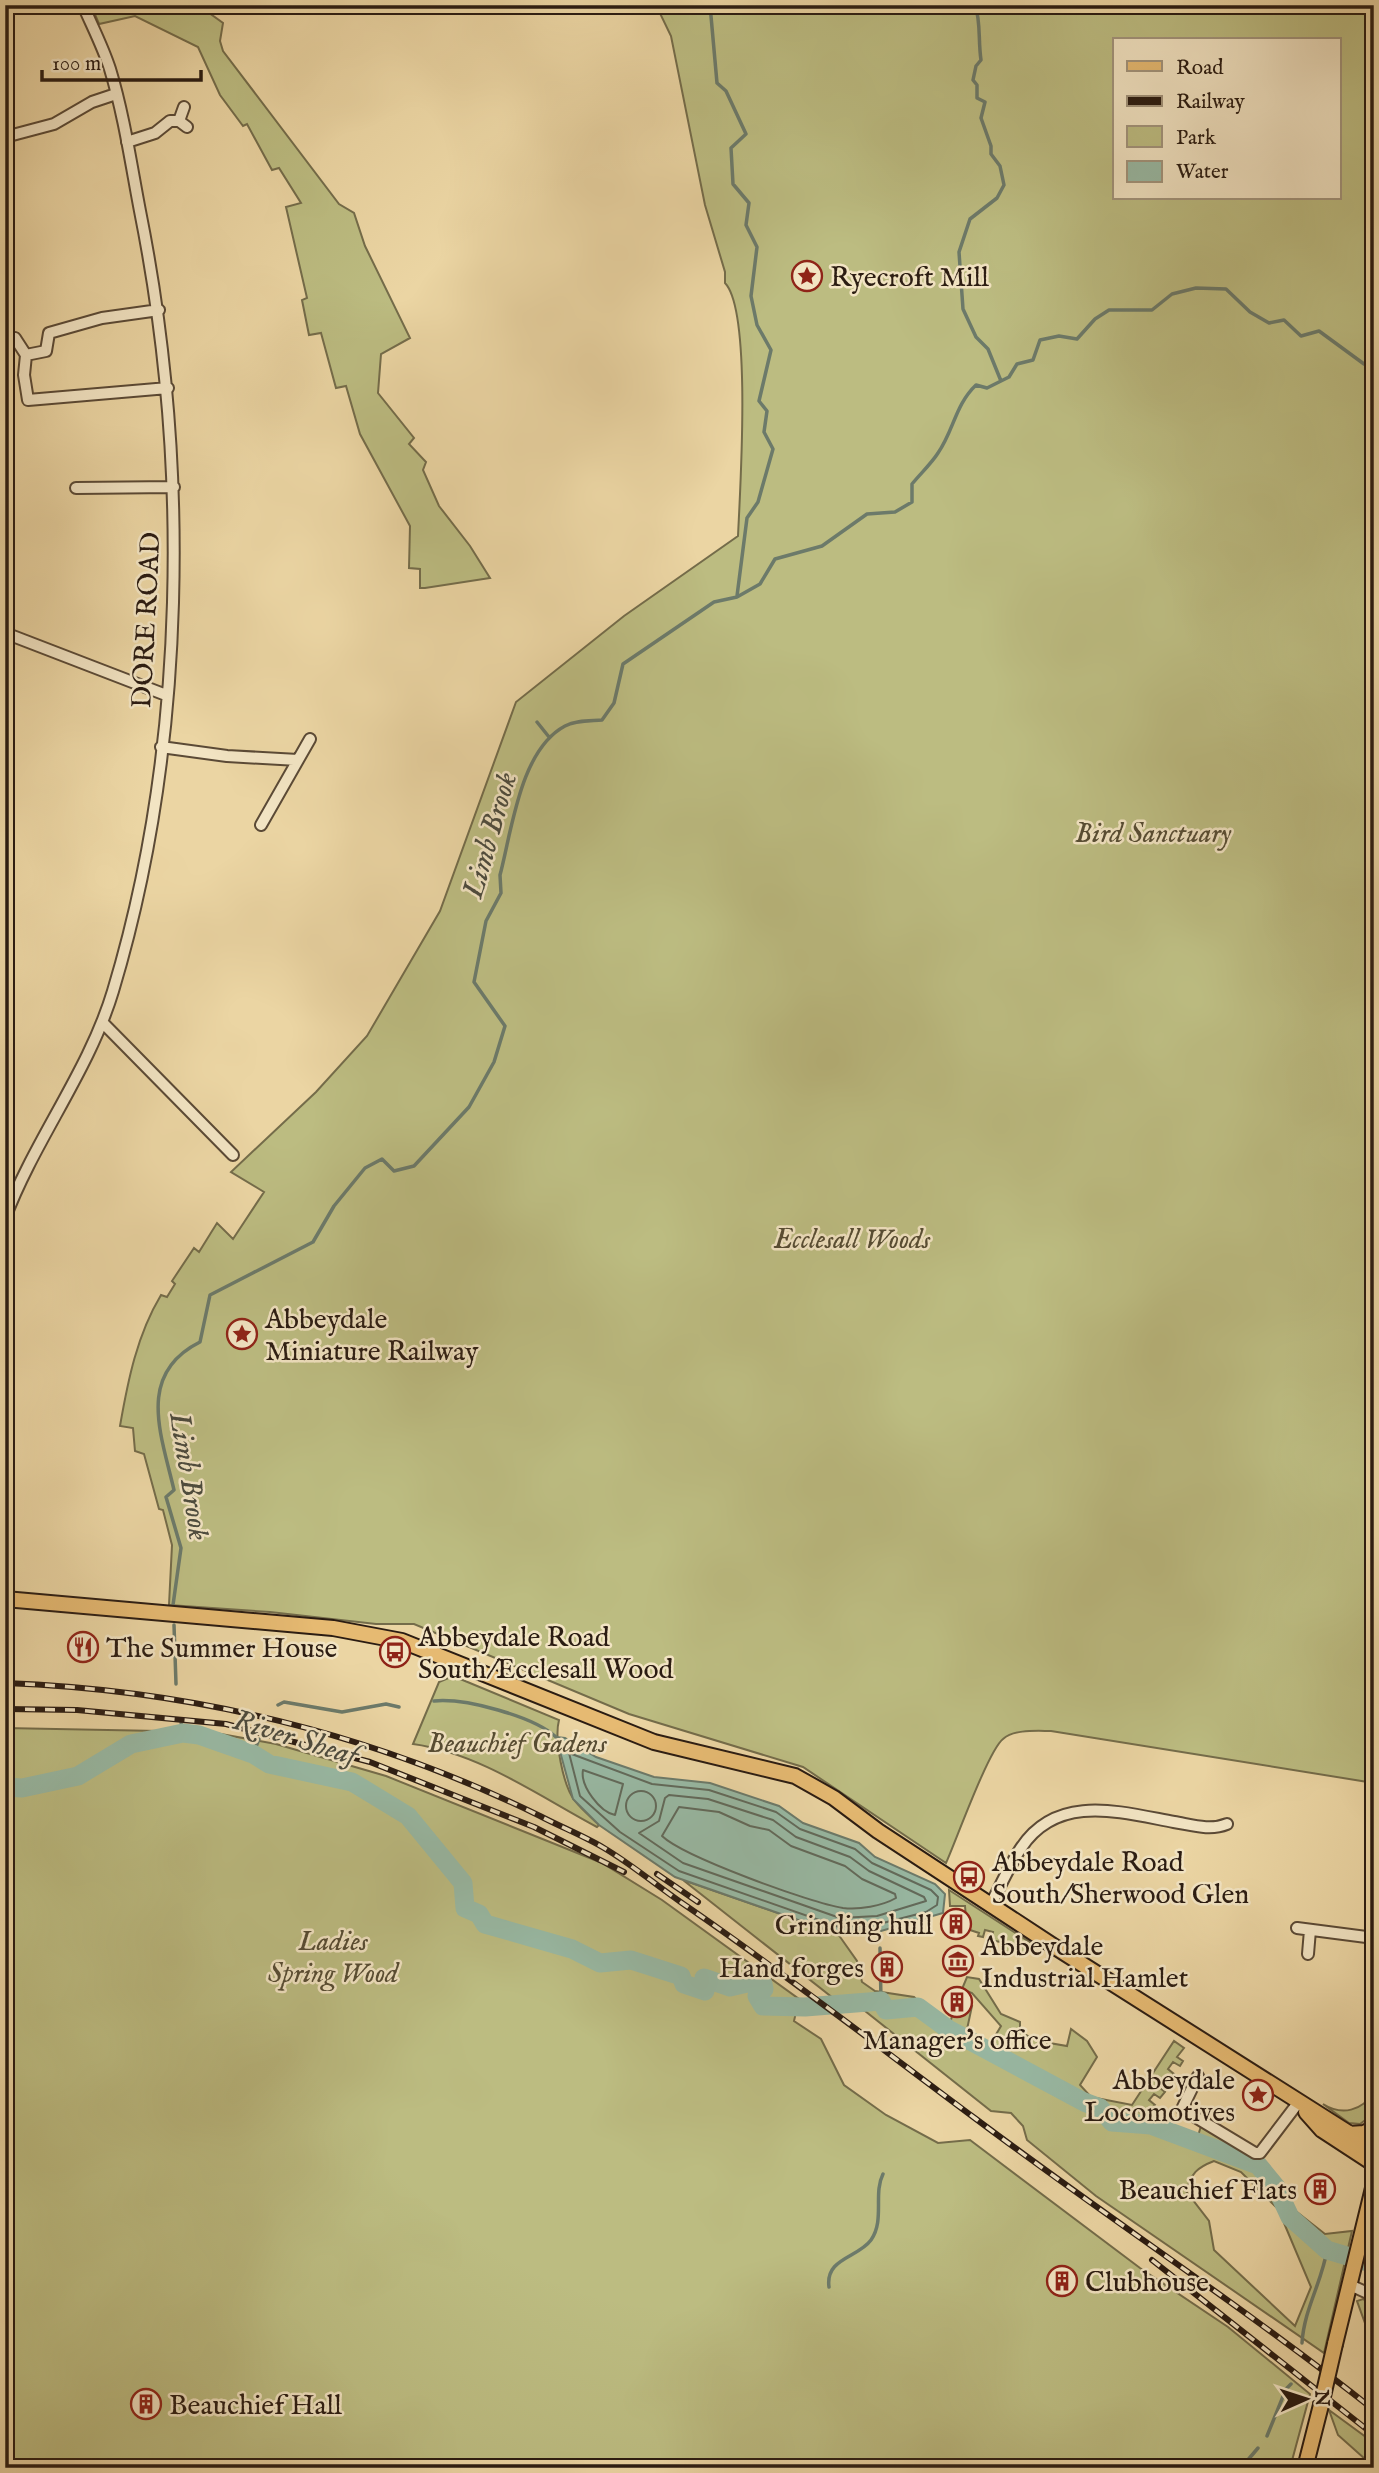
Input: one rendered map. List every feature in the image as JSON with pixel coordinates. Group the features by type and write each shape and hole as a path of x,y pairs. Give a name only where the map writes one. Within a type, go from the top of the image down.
{"main road":[{"path":"5,1600 333,1628 402,1641 654,1742 795,1776 834,1798 990,1906 1347,2134 1374,2148"},
{"path":"1298,2103 1322,2130 1374,2164"},
{"path":"1347,2134 1364,2133 1374,2128"},
{"path":"1305,2468 1373,2193"}],"street":[{"name":"DORE ROAD","path":"5,1218 7,1205 102,1022 125,946 144,858 166,695 174,486 168,387 159,310 116,94 105,56 83,5"},
{"path":"5,137 54,124 92,102 116,94"},
{"path":"127,142 155,133 170,121 183,124 184,107"},
{"path":"26,355 46,351 49,333 102,318 159,310"},
{"path":"15,338 26,355 24,375 28,400 168,387"},
{"path":"76,488 174,486"},
{"path":"5,633 166,695"},
{"path":"261,825 310,739"},
{"path":"161,747 227,756 298,760"},
{"path":"102,1022 233,1155"},
{"path":"990,1906 1021,1848 1044,1823 1060,1815 1076,1810 1111,1811 1209,1828 1227,1824"},
{"path":"1297,1928 1374,1938"},
{"path":"1308,1954 1310,1930"},
{"path":"1198,2076 1182,2109 1255,2153 1260,2153 1298,2103"},
{"path":"1351,2280 1374,2296"}],"green space":[{"path":"91,5 198,5 223,23 220,41 223,51 339,204 354,213 365,246 410,338 381,354 378,393 414,438 409,444 426,462 423,470 439,506 470,546 490,578 420,588 420,569 409,568 410,526 360,434 346,386 336,388 321,333 309,335 302,300 307,298 286,207 301,203 279,168 272,170 247,124 243,126 220,95 198,47 135,16 99,24"},
{"name":"Ecclesall Woods","path":"656,5 1374,5 1374,1783 1051,1731 1019,1732 1003,1739 989,1760 946,1863 803,1767 629,1714 414,1624 376,1624 270,1612 169,1605 172,1545 163,1510 159,1509 144,1454 135,1451 133,1428 120,1426 134,1358 153,1310 161,1295 167,1297 175,1284 172,1281 194,1248 199,1252 217,1223 233,1239 264,1192 231,1172 316,1092 367,1036 440,911 516,702 624,616 738,536 742,443 739,328 705,205 671,36"},
{"name":"Beauchief Gadens","path":"453,1676 559,1720 559,1750 563,1774 575,1801 599,1825 597,1827 485,1766 461,1756 413,1744 439,1682"},
{"name":"Ladies Spring Wood","path":"182,1727 276,1744 386,1776 602,1863 662,1900 799,1999 794,2021 821,2039 844,2085 886,2115 938,2143 970,2140 1140,2268 1228,2327 1310,2394 1290,2468 5,2468 5,1728 159,1731"},
{"path":"683,1880 838,1934 857,1961 862,1982 875,1991 914,1997 946,2028 988,2048 1001,2026 972,1993 962,1989 967,1977 979,1979 1001,2014 1020,2022 1020,2032 1038,2041 1067,2046 1071,2029 1087,2041 1097,2057 1080,2085 1091,2097 1132,2105 1174,2041 1184,2048 1177,2057 1183,2061 1180,2066 1173,2062 1168,2069 1174,2074 1168,2083 1164,2081 1159,2087 1165,2092 1160,2098 1154,2094 1149,2100 1155,2105 1148,2116 1137,2109 1142,2114 1182,2135 1198,2136 1201,2126 1210,2129 1266,2167 1282,2188 1287,2200 1280,2211 1241,2172 1214,2161 1203,2166 1193,2175 1186,2191 1209,2221 1214,2250 1295,2326 1311,2287 1284,2223 1293,2209 1325,2234 1352,2231 1324,2353 1096,2196 1027,2140 1023,2126 1011,2113 991,2111 865,2011 847,2009"},
{"path":"949,1890 1031,1943 1031,1952 1008,1953 1004,1949 1005,1943 991,1940 993,1932 985,1930 983,1937 967,1929 965,1906 950,1906"},
{"path":"966,2004 972,2006 966,2034 949,2027 954,2009 963,2012"},
{"path":"1374,2092 1372,2115 1360,2124 1349,2123 1323,2104 1337,2110 1351,2110 1364,2104"},
{"path":"1363,2299 1374,2305 1374,2348 1357,2301"},
{"path":"1329,2410 1374,2443 1374,2467 1338,2435"}],"water":[{"path":"556,1737 565,1738 596,1757 654,1777 710,1783 779,1806 803,1823 859,1843 875,1857 935,1884 945,1894 943,1913 881,1931 838,1934 675,1877 599,1825 573,1799"}],"waterway":[{"path":"710,5 717,83 726,91 746,134 731,148 733,184 749,203 746,225 757,247 751,296 757,325 771,350 759,401 767,411 764,432 773,449 758,502 747,518 737,596"},
{"path":"975,5 981,60 976,66 973,80 977,85 977,98 985,102 981,118 991,146 991,154 1000,166 1004,185 997,198 970,219 959,252 963,309 976,337 988,349 1001,381"},
{"name":"Limb Brook","path":"173,1605 181,1548 166,1497 174,1490 158,1407 160,1388 167,1371 180,1355 200,1342 210,1295 313,1242 334,1206 365,1168 382,1159 394,1171 414,1166 469,1107 494,1062 505,1026 474,982 486,921 501,893 500,875 520,793 538,753 550,737 569,724 602,720 614,703 623,664 714,602 737,597 760,584 775,559 822,546 867,514 895,512 912,502 912,484 938,453 969,393 976,385 987,388 1009,377 1017,364 1033,360 1040,340 1059,336 1077,339 1095,319 1109,310 1152,310 1172,294 1196,288 1226,289 1250,312 1269,323 1284,320 1301,336 1319,331 1364,364 1374,362"},
{"path":"537,722 549,737"},
{"name":"Limb Brook","path":"174,1625 176,1684"},
{"path":"434,1701 463,1702 498,1710 532,1722 556,1737"},
{"path":"278,1705 284,1702 342,1712 386,1704 399,1707"},
{"name":"Limb Brook","path":"181,1722 183,1733"},
{"name":"River Sheaf","path":"5,1787 22,1788 78,1776 131,1744 183,1733 199,1735 253,1754 269,1764 352,1782 408,1816 463,1883 465,1908 479,1914 485,1924 572,1949 600,1963 631,1960 681,1976 684,1984 705,1991 704,1978 730,1987 756,1981 763,1984 764,1989 757,1996 763,2006 805,2007 881,2001 886,2010 918,2007 948,2029 1100,2108 1112,2122 1151,2125 1258,2165 1276,2187 1290,2217 1327,2250 1374,2264"},
{"path":"253,1754 259,1739"},
{"path":"880,1948 881,2001"},
{"path":"829,2287 829,2277 837,2264 865,2246 875,2232 883,2174"},
{"path":"1302,2343 1306,2319 1327,2250"},
{"path":"1267,2436 1286,2389 1291,2384"},
{"path":"1241,2468 1258,2448"}],"railway":[{"path":"5,1683 144,1695 280,1721 412,1761 476,1787 596,1844 757,1956 1026,2156 1276,2335 1374,2410"},
{"path":"5,1709 77,1710 226,1724 370,1762 534,1827 624,1872"},
{"path":"657,1874 698,1902"},
{"path":"1152,2260 1374,2435"}],"place":[{"name":"Ryecroft Mill","path":"807,276"},
{"name":"Abbeydale Miniature Railway","path":"242,1334"},
{"name":"The Summer House","path":"83,1647"},
{"name":"Abbeydale Road South/Ecclesall Wood","path":"395,1652"},
{"name":"Abbeydale Road South/Sherwood Glen","path":"969,1877"},
{"name":"Grinding hull","path":"956,1924"},
{"name":"Abbeydale Industrial Hamlet","path":"958,1961"},
{"name":"Hand forges","path":"887,1967"},
{"name":"Manager's office","path":"957,2002"},
{"name":"Abbeydale Locomotives","path":"1258,2095"},
{"name":"Beauchief Flats","path":"1320,2189"},
{"name":"Clubhouse","path":"1062,2281"},
{"name":"Beauchief Hall","path":"146,2404"}],"park label":[{"name":"Bird Sanctuary","path":"1153,832"}]}
